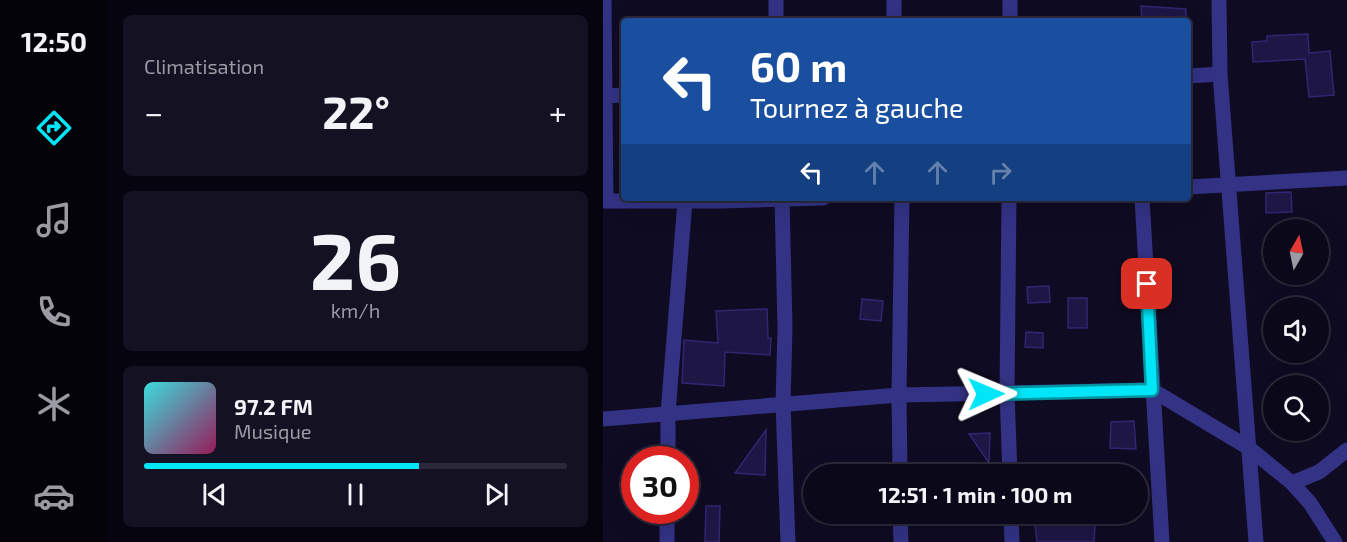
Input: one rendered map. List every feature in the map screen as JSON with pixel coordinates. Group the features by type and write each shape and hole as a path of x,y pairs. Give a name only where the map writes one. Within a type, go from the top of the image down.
{"street":[{"path":"604,0 605,201 685,201 668,413 668,446"},
{"path":"776,0 777,18"},
{"path":"894,0 894,18"},
{"path":"1010,0 1010,18"},
{"path":"1219,0 1220,74 1256,542"},
{"path":"1191,76 1220,74"},
{"path":"604,96 621,95"},
{"path":"1191,187 1347,178"},
{"path":"783,201 785,328 783,403 788,542"},
{"path":"900,464 902,201"},
{"path":"1009,201 1007,393 1010,464"},
{"path":"1143,201 1162,542"},
{"path":"603,419 899,395 1152,390 1249,448 1292,483 1310,503 1335,542"},
{"path":"1292,483 1319,472 1347,450"},
{"path":"667,524 667,542"},
{"path":"900,524 901,542"},
{"path":"1011,524 1012,542"}],"building":[{"path":"1141,6 1186,9 1186,18 1142,18"},
{"path":"1308,34 1309,53 1330,51 1334,95 1309,97 1305,59 1253,62 1252,42 1267,41 1267,36"},
{"path":"1291,192 1292,212 1266,213 1266,193"},
{"path":"1049,286 1050,302 1028,303 1027,287"},
{"path":"1068,298 1087,298 1087,328 1068,328"},
{"path":"862,299 883,301 881,321 860,319"},
{"path":"767,309 768,338 771,338 770,355 725,352 724,386 682,383 684,340 718,343 716,311"},
{"path":"1026,332 1043,333 1043,348 1025,347"},
{"path":"1134,421 1136,449 1110,448 1111,422"},
{"path":"766,430 765,475 735,473"},
{"path":"990,433 989,463 969,434"},
{"path":"706,506 720,506 719,542 705,542"},
{"path":"1035,524 1095,524 1094,542 1037,542"}],"route":[{"path":"986,394 1152,390 1147,284"}]}
